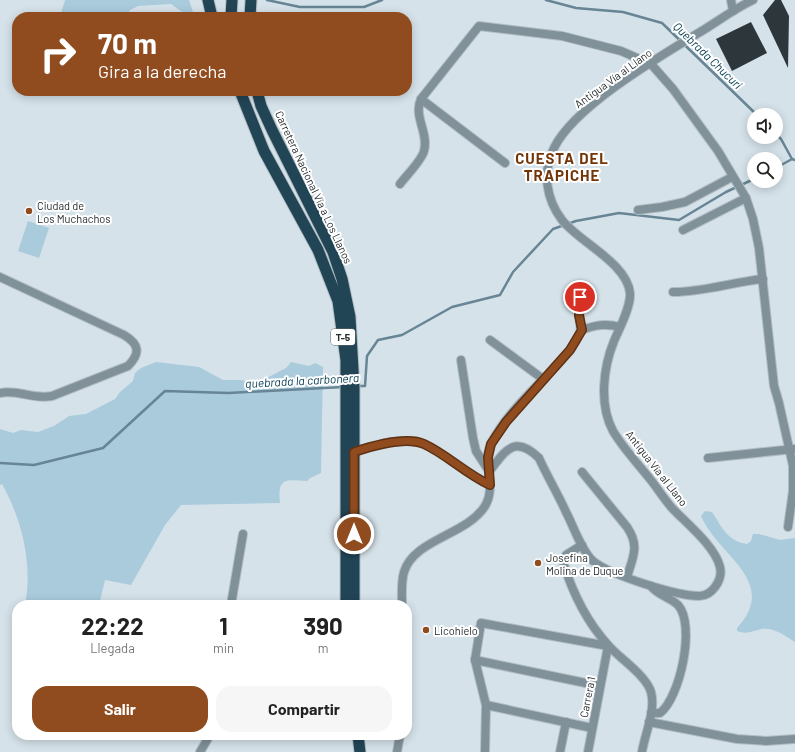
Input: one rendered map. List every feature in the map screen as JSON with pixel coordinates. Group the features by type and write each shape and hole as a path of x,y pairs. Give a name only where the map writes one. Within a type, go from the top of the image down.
{"highway":[{"path":"208,0 211,12"},
{"path":"231,12 232,0"},
{"path":"250,12 251,0"},
{"name":"Carretera Nacional Vía a Los Llanos","path":"242,96 264,151 321,256 338,301 346,360 346,600"},
{"name":"Carretera Nacional Vía a Los Llanos","path":"258,96 261,106 272,130 333,252 342,279 352,334 354,600"},
{"path":"351,740 353,752"},
{"path":"359,740 360,752"}],"street":[{"path":"731,0 733,11"},
{"name":"Antigua Vía al Llano","path":"489,472 507,449 517,446 529,449 539,458 582,545 592,560 608,571 650,585 702,596 713,590 718,583 720,566 707,545 670,506 631,457 612,429 606,411 605,380 612,346 620,327 630,294 624,277 610,261 578,236 562,220 551,202 547,173 550,156 555,146 561,136 578,117 651,64 733,11 753,0"},
{"path":"400,184 424,152 425,134 418,106 421,99 479,26 562,36 621,51 651,64 696,120 718,151 732,177 746,198 753,219 763,279 774,386 793,449 793,491 788,527"},
{"path":"421,99 504,163"},
{"path":"638,210 685,202 732,177"},
{"path":"683,230 746,198"},
{"path":"0,277 124,335 134,341 136,346 136,356 128,366 52,396 42,398 18,392 0,393"},
{"path":"673,292 688,292 738,282 763,279"},
{"path":"580,297 579,315 582,330"},
{"path":"402,600 404,572 409,561 420,551 476,518 485,506 490,485 488,457 491,444 506,422 570,350 582,330 595,325 608,324 620,327"},
{"path":"490,340 543,380"},
{"path":"461,360 476,451 489,472"},
{"path":"354,452 396,442 423,444 474,477 490,485"},
{"path":"708,458 793,449"},
{"path":"582,472 627,527 633,537 636,549 626,577"},
{"path":"233,600 243,534"},
{"path":"582,545 566,554 563,562 574,591 594,628 608,646 649,686 652,701 651,712 642,752"},
{"path":"650,585 655,592 678,606 682,616 686,643 683,666 669,705 660,713 651,712"},
{"path":"485,752 486,705 475,660 481,623 608,646"},
{"name":"Carrera 1","path":"588,752 608,646"},
{"path":"475,660 600,686"},
{"path":"486,705 592,728"},
{"path":"560,752 566,722"},
{"path":"649,722 737,739 766,741 795,738"},
{"path":"200,752 207,740"},
{"path":"397,752 399,740"}],"shaded area":[{"path":"65,0 189,0 193,12 182,12 171,4 138,6 129,12 61,12"},
{"path":"28,221 49,228 39,258 18,251"},
{"path":"156,362 199,367 223,380 240,380 257,383 286,368 291,362 309,366 315,363 323,367 321,473 307,481 294,480 284,482 280,488 280,503 181,505 165,525 131,585 105,580 100,600 26,600 28,574 24,543 15,512 2,484 0,485 0,429 13,433 21,430 38,432 54,426 69,416 86,414 115,399 120,392 133,381 135,373 141,368"},
{"path":"705,511 712,512 722,528 730,537 740,542 747,544 751,541 753,534 759,534 780,540 795,538 795,642 771,629 762,629 747,633 737,631 737,628 748,611 752,596 749,582 742,569 709,530 701,516"}],"building":[{"path":"775,0 781,0 789,16 788,68 763,15"},
{"path":"751,22 767,53 732,71 716,39"}],"waterway":[{"name":"Quebrada Chucurí","path":"267,0 300,7 364,7 382,0"},
{"name":"Quebrada Chucurí","path":"546,0 576,8 623,12 662,23 750,108"},
{"name":"Quebrada Chucurí","path":"783,143 792,159 795,160"},
{"name":"quebrada la carbonera","path":"783,164 792,159"},
{"name":"quebrada la carbonera","path":"356,386 365,386 367,356 378,340 402,335 452,307 500,295 513,272 553,229 576,221 619,213 679,220 726,192 747,182"},
{"name":"quebrada la carbonera","path":"0,463 34,465 103,448 165,391 228,393 343,387"}],"place":[{"name":"Ciudad de Los Muchachos","path":"29,211"},
{"name":"Josefina Molina de Duque","path":"538,563"},
{"name":"Licohielo","path":"426,630"}],"district":[{"name":"CUESTA DEL TRAPICHE","path":"562,166"}],"route":[{"path":"354,534 354,452 369,447 396,442 413,442 423,444 474,477 490,485 488,457 491,444 506,422 570,350 582,330 579,315 580,297"}]}
